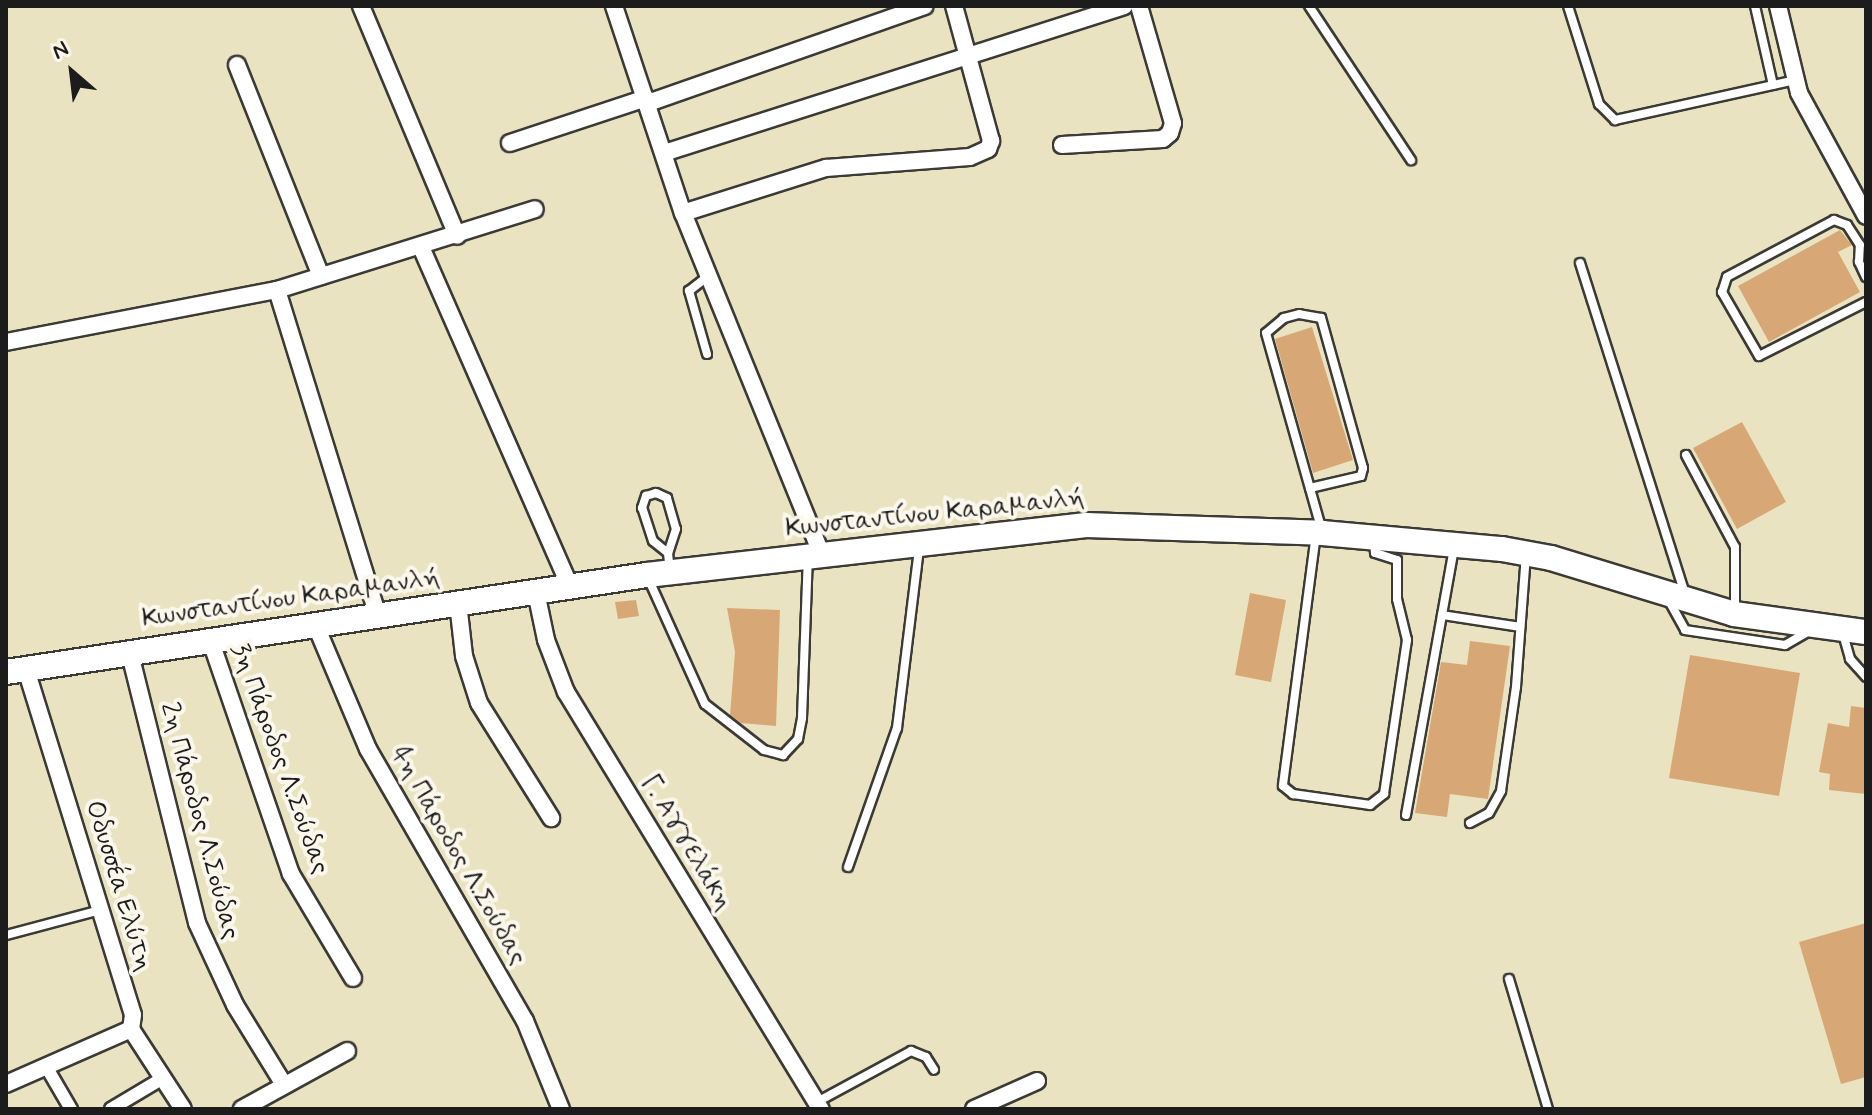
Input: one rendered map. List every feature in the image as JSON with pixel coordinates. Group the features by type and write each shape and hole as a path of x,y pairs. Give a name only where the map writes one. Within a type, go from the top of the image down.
{"main road":[{"name":"Κωνσταντίνου Καραμανλή","path":"16,669 570,587 662,567 1086,525 1319,533 1455,542 1526,554 1734,614 1854,631"}],"street":[{"path":"361,6 457,236"},
{"path":"614,6 683,213 815,553"},
{"path":"510,143 647,101 925,6"},
{"path":"683,213 826,168 980,154 991,141 971,58 954,6"},
{"path":"664,153 971,58 1124,6"},
{"path":"1062,145 1163,139 1170,133 1173,123 1139,6"},
{"path":"1778,6 1795,80 1810,116 1866,216"},
{"path":"237,65 321,276"},
{"path":"6,342 277,290 535,209"},
{"path":"421,247 570,587"},
{"path":"277,290 378,617"},
{"name":"Γ. Αγγελάκη","path":"536,592 546,640 566,692 819,1105"},
{"path":"458,603 468,674 479,703 551,818"},
{"name":"4η Πάροδος Λ.Σούδας","path":"316,626 368,749 525,1021 561,1109"},
{"name":"3η Πάροδος Λ.Σούδας","path":"210,639 291,874 353,978"},
{"name":"2η Πάροδος Λ.Σούδας","path":"129,650 197,923 235,1005 283,1083"},
{"name":"Οδυσσέα Ελύτη","path":"16,669 100,910 133,1015 131,1029 183,1109"},
{"path":"6,1084 131,1029"},
{"path":"242,1109 283,1083 347,1051"},
{"path":"47,1068 71,1109"},
{"path":"111,1109 163,1078"},
{"path":"974,1109 1037,1081"}],"lane":[{"path":"1309,6 1411,160"},
{"path":"1568,6 1599,104 1615,120 1795,80"},
{"path":"1755,6 1773,85"},
{"path":"1866,277 1859,262 1863,244 1847,225 1834,220 1727,277 1722,292 1759,356 1866,302"},
{"path":"1580,263 1685,630 1785,645 1817,626"},
{"path":"707,354 689,291 708,276"},
{"path":"1310,488 1361,476 1363,468 1321,318 1299,314 1284,318 1266,333 1310,488 1319,533 1283,786 1293,794 1370,805 1384,794 1407,640 1397,599 1397,560 1375,553 1373,536"},
{"path":"1686,455 1735,547 1734,614"},
{"path":"662,567 676,529 667,498 656,493 646,496 642,508 705,704 764,750 783,755 798,739 802,718 815,553"},
{"path":"1406,815 1455,542"},
{"path":"848,867 897,728 920,543"},
{"path":"1470,823 1489,813 1501,791 1526,554"},
{"path":"1442,615 1520,627"},
{"path":"1854,631 1845,651 1866,677"},
{"path":"6,935 100,910"},
{"path":"1509,979 1548,1109"},
{"path":"819,1105 911,1051 926,1057 934,1070"}],"building":[{"path":"1840,230 1852,245 1838,252 1860,292 1769,342 1738,286"},
{"path":"1312,327 1353,460 1313,473 1275,339"},
{"path":"1742,422 1786,502 1737,529 1693,448"},
{"path":"1250,593 1286,600 1271,682 1235,675"},
{"path":"636,600 639,616 618,619 615,602"},
{"path":"727,608 780,610 776,726 741,723 730,715 735,652"},
{"path":"1470,641 1510,646 1488,799 1450,794 1447,817 1415,813 1441,662 1467,665"},
{"path":"1690,655 1800,673 1779,796 1669,778"},
{"path":"1851,706 1866,708 1866,794 1829,790 1830,774 1819,772 1828,723 1849,727"},
{"path":"1866,923 1866,1077 1841,1084 1799,942"}]}
